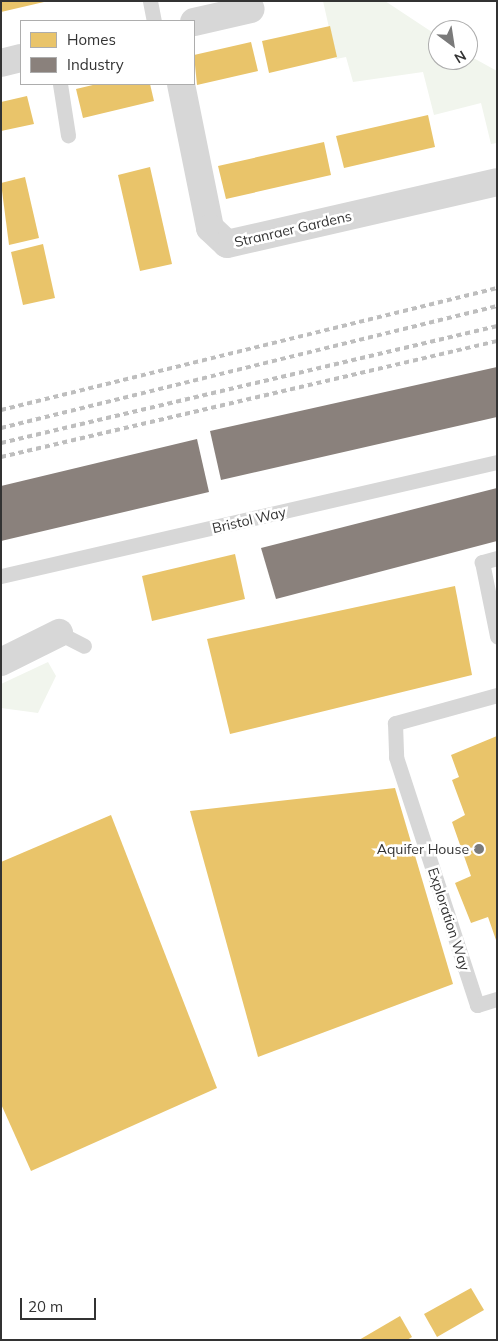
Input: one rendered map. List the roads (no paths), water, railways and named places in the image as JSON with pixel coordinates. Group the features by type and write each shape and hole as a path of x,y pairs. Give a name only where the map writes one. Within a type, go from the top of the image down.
{"street":[{"path":"195,22 251,9"},
{"path":"1,63 20,58"},
{"name":"Stranraer Gardens","path":"181,85 210,228 227,244 497,182"},
{"path":"1,662 59,633"}],"lane":[{"path":"150,1 154,20"},
{"path":"60,85 68,135"},
{"name":"Bristol Way","path":"1,576 497,462"},
{"path":"497,558 482,562 497,636"},
{"path":"59,633 84,646"},
{"name":"Exploration Way","path":"497,695 395,723 396,757 477,1005 497,999"}],"railway":[{"path":"1,410 497,288"},
{"path":"1,428 497,306"},
{"path":"1,443 497,326"},
{"path":"1,457 497,341"}],"place":[{"name":"Aquifer House","path":"479,849"}]}
